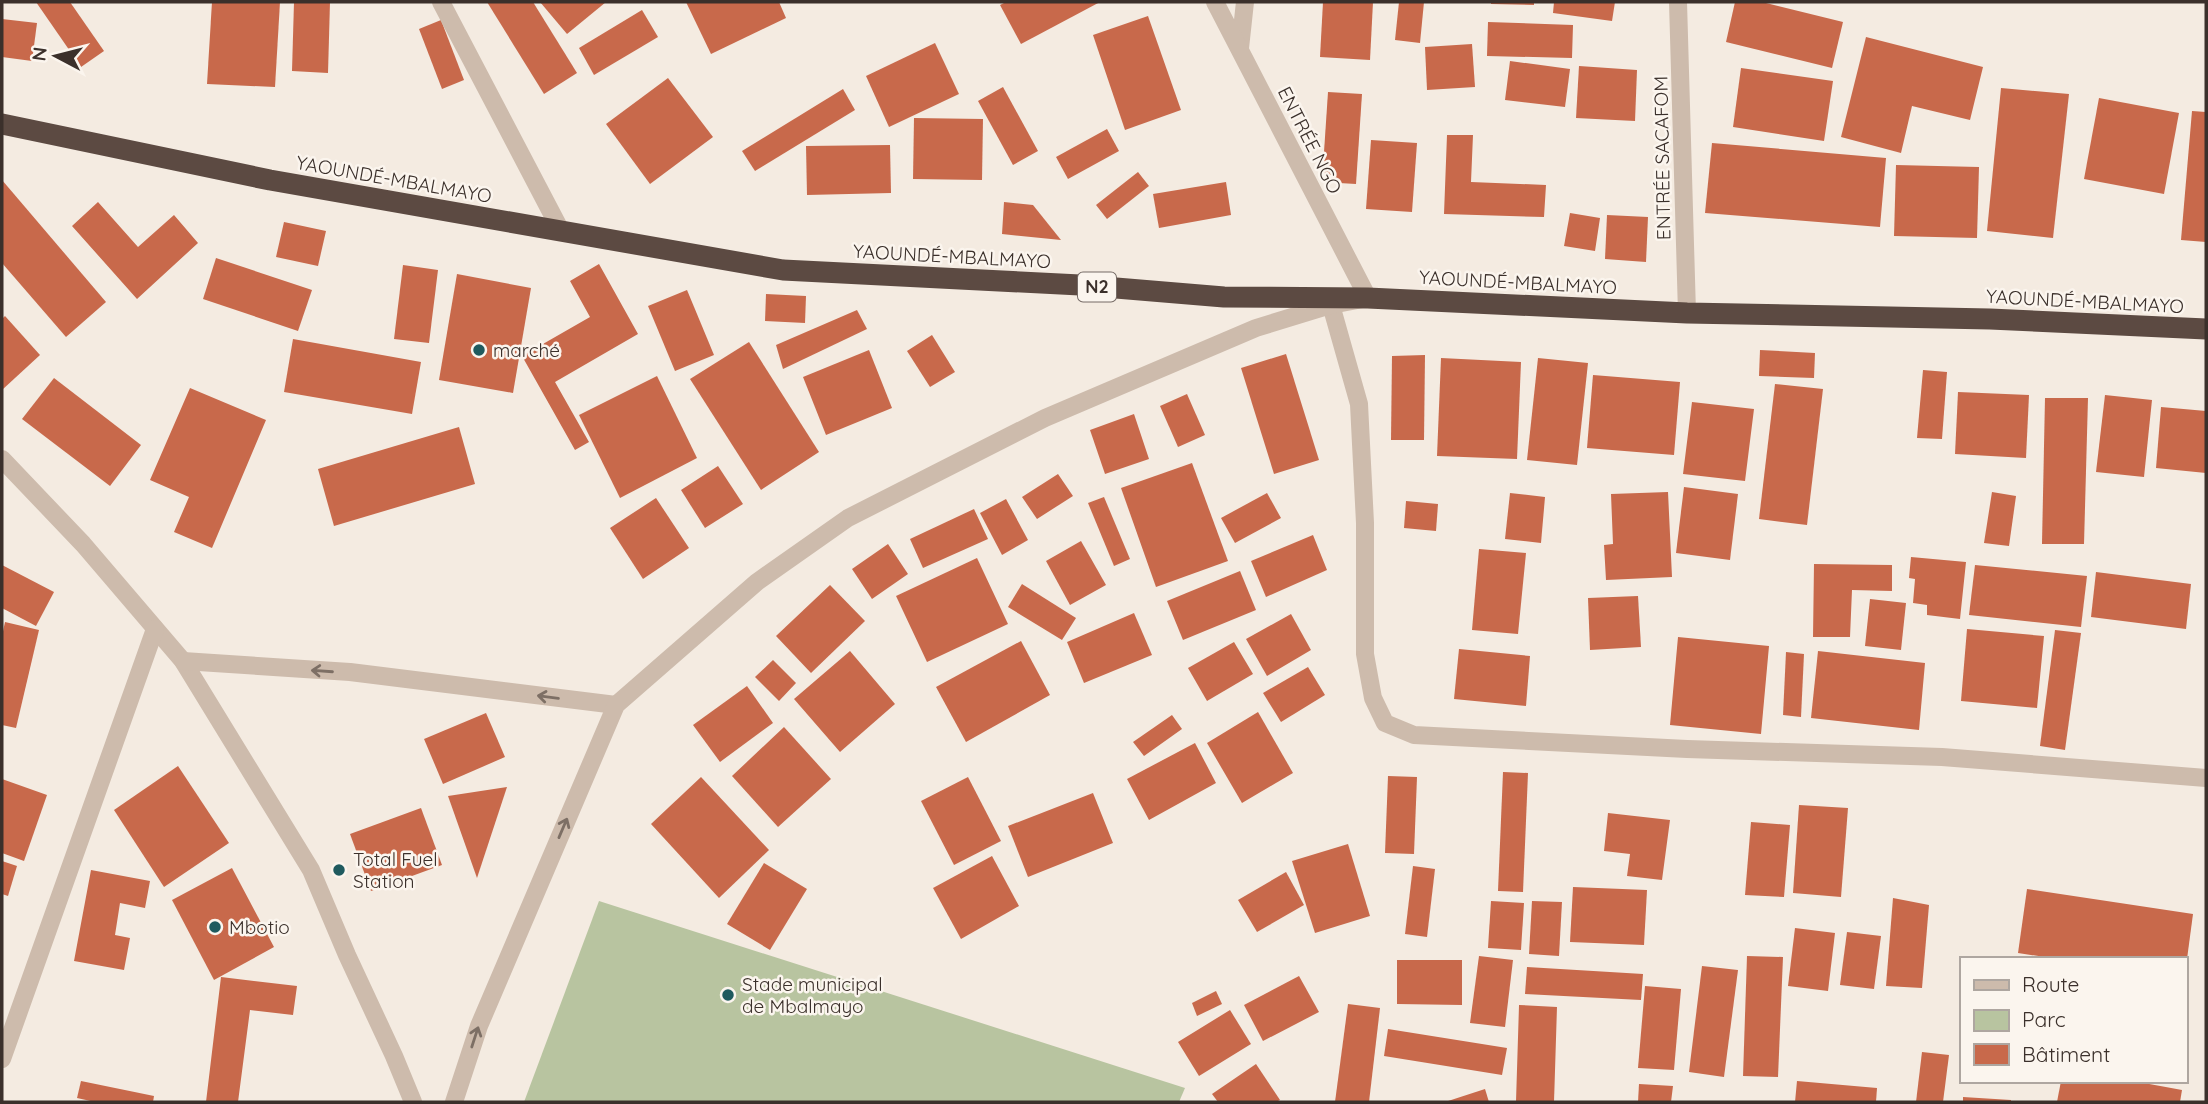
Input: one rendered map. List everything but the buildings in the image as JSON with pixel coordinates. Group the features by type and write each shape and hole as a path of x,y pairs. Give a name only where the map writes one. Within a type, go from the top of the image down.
{"highway":[{"name":"YAOUNDÉ-MBALMAYO","path":"2,124 270,180 783,270 1080,285 1224,297 1368,298 1687,313 1990,319 2206,329"}],"street":[{"path":"441,2 561,231"},
{"name":"ENTRÉE NGO","path":"1215,2 1368,298"},
{"path":"1240,48 1245,2"},
{"name":"ENTRÉE SACAFOM","path":"1678,2 1687,313"},
{"path":"454,1102 479,1026 615,705 757,582 848,518 1045,418 1256,328 1331,305 1368,298"},
{"path":"1331,305 1359,404 1365,523 1365,654 1373,698 1385,723 1414,735 1687,749 1942,757 2206,778"},
{"path":"2,460 83,544 183,661 311,870 412,1102"},
{"path":"2,1059 155,629"},
{"path":"183,661 350,673 615,705"}],"green space":[{"name":"Stade municipal de Mbalmayo","path":"599,901 1185,1088 1179,1102 524,1102"}],"place":[{"name":"marché","path":"479,350"},
{"name":"Total Fuel Station","path":"339,870"},
{"name":"Mbotio","path":"215,927"},
{"name":"Stade municipal de Mbalmayo","path":"728,995"}]}
